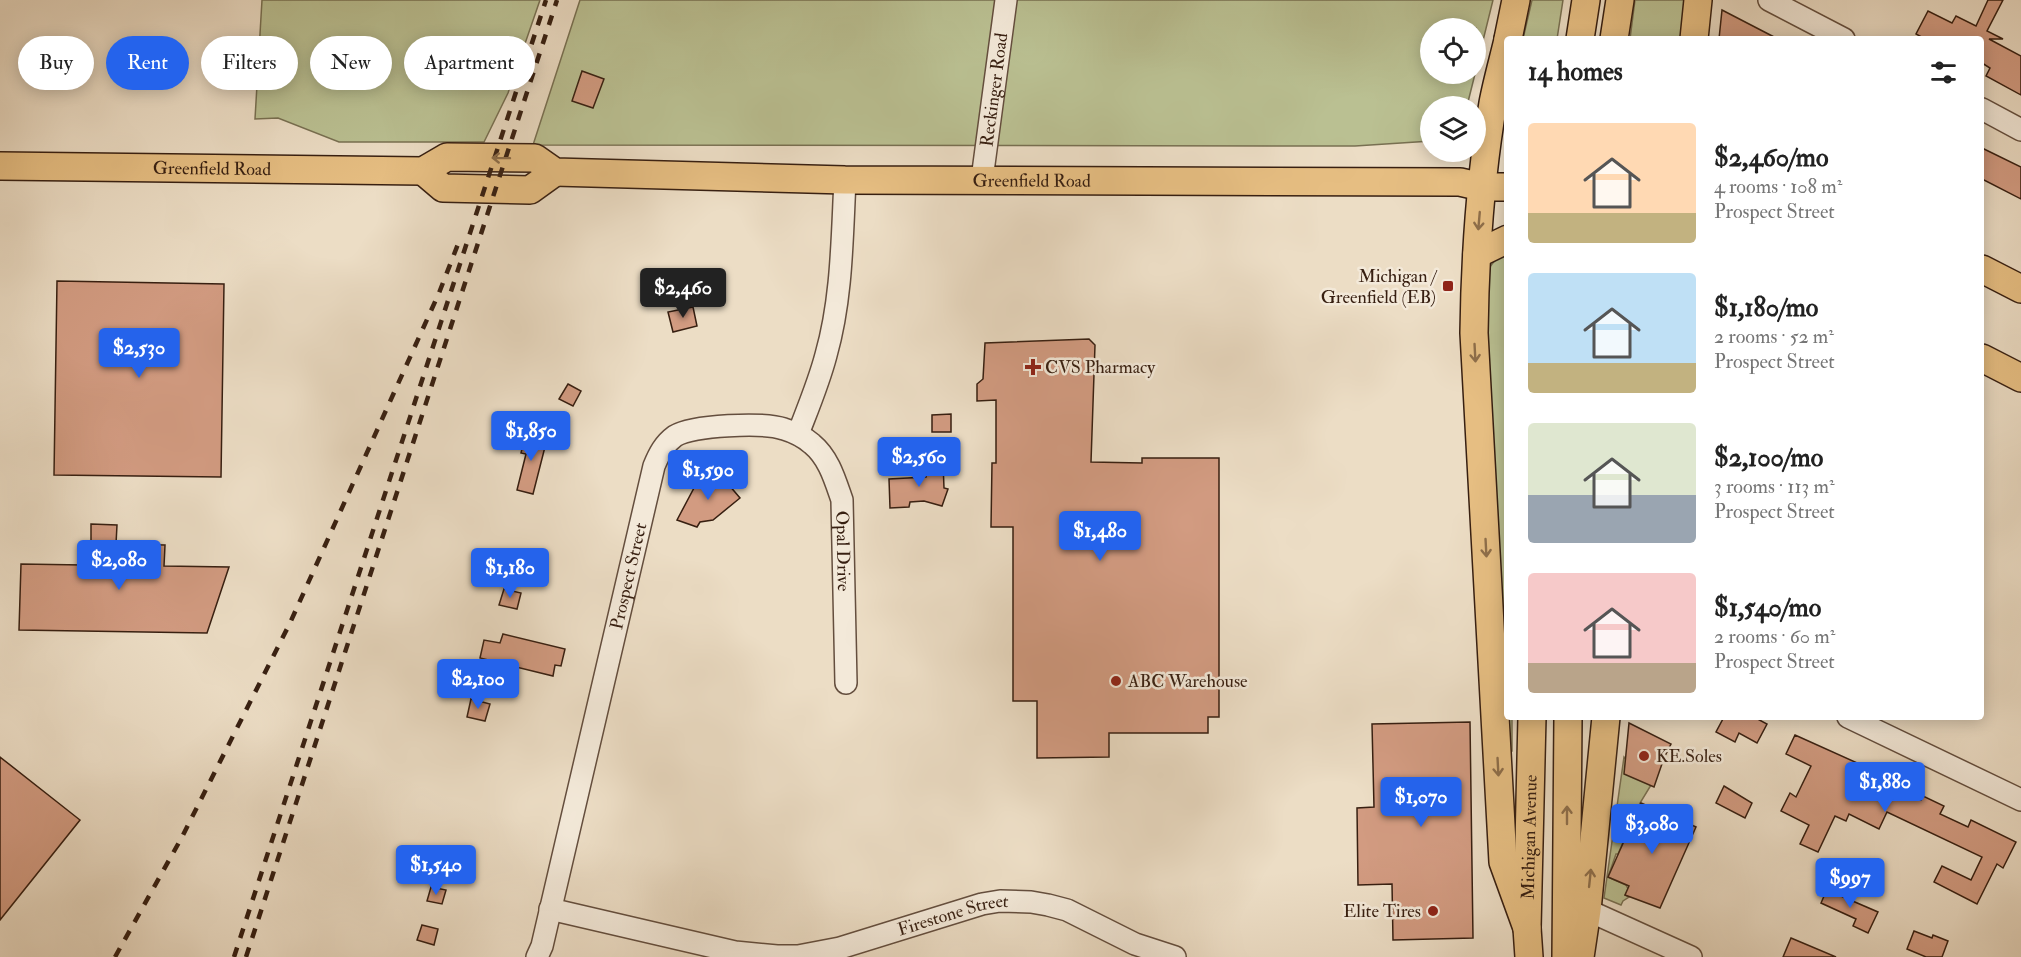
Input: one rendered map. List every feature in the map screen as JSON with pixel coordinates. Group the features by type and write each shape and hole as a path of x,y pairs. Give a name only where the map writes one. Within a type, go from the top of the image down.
{"main road":[{"path":"1509,36 1516,0"},
{"path":"1580,36 1586,0"},
{"path":"1614,36 1620,0"},
{"path":"1694,36 1698,0"},
{"path":"1504,57 1497,87 1495,187 1477,254 1474,333 1503,862 1527,928"},
{"path":"1497,87 1504,103"},
{"name":"Greenfield Road","path":"0,166 423,171 447,157 535,158 555,172 845,180 1460,183 1495,187"},
{"path":"1477,254 1504,240"},
{"path":"1984,270 2021,289"},
{"path":"1984,359 2021,378"},
{"name":"Michigan Avenue","path":"1528,957 1532,720"},
{"name":"Michigan Avenue","path":"1566,957 1568,720"},
{"path":"1580,957 1587,910 1606,720"}],"street":[{"name":"Reckinger Road","path":"982,179 1006,0"},
{"path":"1769,0 1838,36"},
{"path":"1984,110 2021,130"},
{"path":"798,434 818,384 831,333 841,270 845,180"},
{"name":"Prospect Street","path":"537,957 542,946 654,466 659,453 675,436 695,428 769,426 784,428 798,434"},
{"name":"Opal Drive","path":"798,434 822,453 833,474 842,500 846,683"},
{"path":"1854,720 2021,800"},
{"name":"Firestone Street","path":"550,909 735,952 798,956 840,948 982,904 1031,902 1067,910 1135,944 1175,957"},
{"path":"1587,910 1691,957"}],"green space":[{"path":"262,0 540,0 528,36 404,36 404,90 509,90 484,142 339,142 278,118 255,119 257,90 298,90 298,36 260,36"},
{"path":"580,0 1493,0 1486,28 1486,18 1420,18 1420,84 1472,84 1470,96 1420,96 1420,142 1355,146 533,145"},
{"path":"1532,0 1563,0 1557,36 1524,36"},
{"path":"1635,0 1686,0 1681,36 1630,36"},
{"path":"1504,253 1504,655 1486,306 1488,274 1496,260"},
{"path":"1507,720 1512,720 1512,751 1509,751"},
{"path":"1624,757 1651,785 1616,854 1608,877 1626,885 1628,889 1625,895 1629,897 1621,905 1604,898"}],"building":[{"path":"1988,0 2003,0 1987,31 2003,39 1989,39 2021,56 2021,95 1986,76 1990,68 1984,64 1984,36 1920,36 1916,34 1928,11 1952,23 1956,16 1976,26"},
{"path":"1722,10 1772,36 1719,36"},
{"path":"582,71 604,79 593,108 572,101"},
{"path":"1984,149 2021,167 2021,199 1984,180"},
{"path":"57,281 224,284 221,477 54,475"},
{"path":"693,307 697,326 673,332 668,312"},
{"path":"1089,339 1095,345 1091,462 1142,463 1142,458 1219,458 1219,717 1208,717 1208,733 1109,733 1109,757 1037,758 1037,701 1013,701 1013,527 991,527 992,463 996,463 996,400 977,401 977,384 983,379 985,343"},
{"path":"568,384 581,391 573,406 559,399"},
{"path":"951,414 951,432 932,432 932,415"},
{"path":"526,433 547,439 533,494 517,490 526,454 521,453"},
{"path":"943,462 944,488 948,489 942,506 924,501 910,502 909,507 890,508 889,479 926,477 925,463"},
{"path":"717,471 740,498 713,520 700,522 697,527 677,520 694,488"},
{"path":"91,524 117,525 116,544 165,545 164,566 229,567 207,633 19,630 21,564 83,565 84,544 91,544"},
{"path":"505,550 524,555 520,572 501,568"},
{"path":"504,589 521,593 517,609 499,605"},
{"path":"503,634 565,649 561,666 555,665 553,676 480,658 484,640 500,643"},
{"path":"471,699 490,704 485,721 467,717"},
{"path":"1722,720 1760,720 1767,724 1757,743 1739,733 1735,742 1716,732"},
{"path":"1470,722 1473,938 1393,940 1392,884 1358,885 1357,808 1374,807 1372,724"},
{"path":"1629,723 1671,744 1654,787 1624,774"},
{"path":"1795,735 1895,780 1892,786 1921,800 1923,796 1944,806 1940,814 1968,827 1971,820 2016,842 2003,868 1997,864 1977,904 1934,882 1942,866 1971,880 1982,857 1887,812 1879,829 1849,814 1846,821 1835,816 1818,852 1800,844 1809,825 1781,811 1790,793 1796,797 1811,766 1786,754"},
{"path":"0,757 80,820 0,920"},
{"path":"1724,786 1752,803 1745,818 1716,803"},
{"path":"1641,803 1696,827 1660,908 1625,895 1629,886 1608,877"},
{"path":"431,887 446,890 442,904 427,901"},
{"path":"1828,887 1842,893 1841,896 1878,912 1868,933 1853,926 1856,919 1821,903"},
{"path":"422,925 438,929 434,945 417,940"},
{"path":"1914,931 1948,941 1942,957 1926,957 1907,949"},
{"path":"1791,938 1836,957 1783,957"}],"railway":[{"path":"234,957 546,0"},
{"path":"246,957 557,0"},
{"path":"115,957 182,837 290,623 439,293 460,239"}],"place":[{"name":"Michigan / Greenfield (EB)","path":"1448,286"},
{"name":"CVS Pharmacy","path":"1033,367"},
{"name":"ABC Warehouse","path":"1116,681"},
{"name":"KE.Soles","path":"1644,756"},
{"name":"Elite Tires","path":"1433,911"}]}
